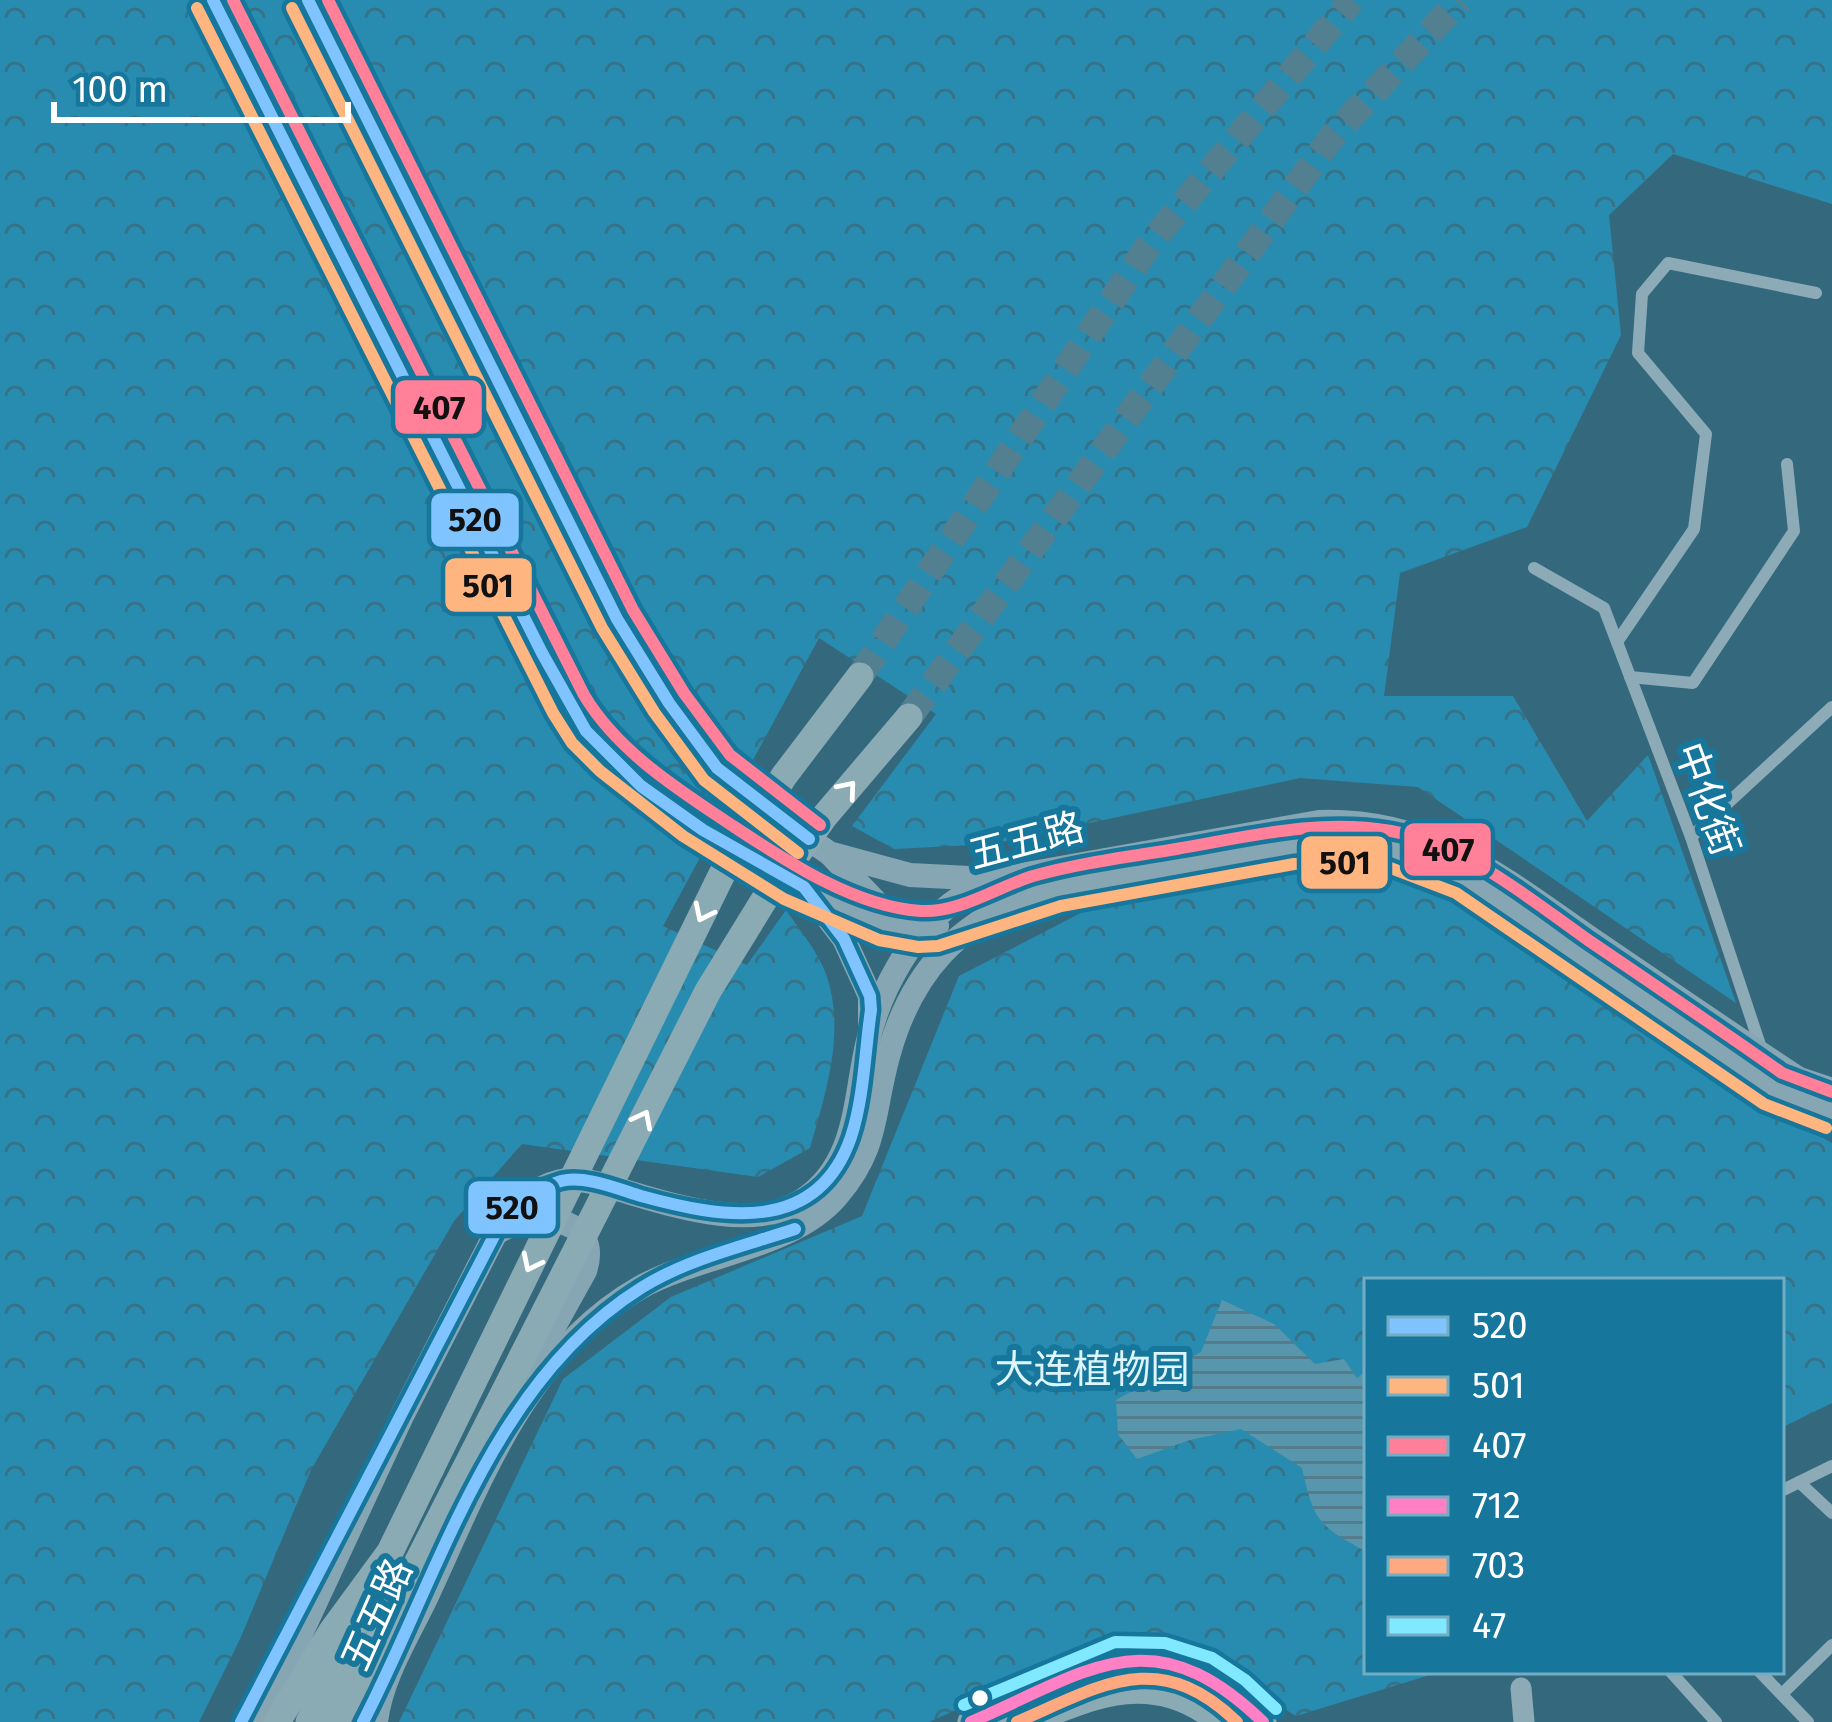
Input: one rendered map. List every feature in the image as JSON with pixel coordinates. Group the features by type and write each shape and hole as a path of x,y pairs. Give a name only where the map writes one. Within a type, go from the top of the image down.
{"main road":[{"path":"617,619 669,704 717,769 829,853 911,928"},
{"path":"542,653 586,731 641,786 704,830 804,887 911,928 983,918"},
{"name":"五五路","path":"278,1722 332,1631 390,1552 722,874 784,776 860,676"},
{"path":"336,1722 708,992 764,900 824,817 909,717"},
{"name":"五五路","path":"911,928 999,879 1319,822 1404,830 1480,862 1799,1079 1832,1090"},
{"name":"五五路","path":"376,1722 388,1677 496,1449 545,1370 598,1317 658,1280 818,1217 868,1150 889,1051 931,965 953,939 983,918 1037,893 1337,841 1427,857 1465,878 1774,1090 1832,1111"},
{"path":"829,853 910,875 999,879"},
{"path":"841,903 856,878"},
{"path":"804,887 844,939 870,996 868,1038"},
{"path":"909,1004 904,959 911,928"},
{"name":"五五路","path":"260,1722 402,1415 506,1213 523,1198 564,1180 742,1216 797,1204 828,1181 851,1136 868,1038 904,959"},
{"path":"493,1236 525,1220 567,1223 581,1233 590,1255 533,1363 496,1449"},
{"path":"241,1722 402,1415"},
{"path":"309,1722 390,1552"},
{"path":"971,1722 1114,1660 1161,1661 1204,1675 1234,1694 1263,1722"},
{"path":"363,1722 388,1677"},
{"path":"1028,1722 1079,1700 1139,1688 1174,1694 1221,1722"}],"street":[{"path":"1618,642 1694,530 1706,434 1638,352 1642,294 1668,263 1816,293"},
{"path":"1630,677 1693,683 1794,531 1786,464"},
{"name":"中化街","path":"1534,568 1604,608 1691,837 1774,1090"},
{"path":"1691,837 1832,707"},
{"path":"1784,1489 1832,1466"},
{"path":"1798,1482 1832,1513"},
{"path":"1782,1694 1832,1645"},
{"path":"1673,1674 1716,1722"},
{"path":"1762,1674 1808,1722"},
{"path":"1524,1722 1527,1679"}],"green space":[{"path":"0,0 204,0 211,13 236,0 1832,0 1832,204 1673,154 1609,215 1621,335 1527,527 1400,573 1384,696 1513,696 1587,821 1648,755 1736,1003 1418,787 1300,778 992,844 894,849 852,826 936,714 819,638 663,926 747,965 786,910 808,941 826,974 834,1017 831,1061 810,1148 758,1177 522,1144 454,1221 311,1470 240,1639 199,1722 0,1722"},
{"name":"大连植物园","path":"1371,862 1525,937 1687,1057 1832,1143 1832,1403 1784,1427 1784,1278 1364,1278 1364,1674 1433,1674 1296,1716 1172,1640 1096,1647 929,1722 399,1722 563,1379 671,1297 862,1216 959,976 1100,903"}],"shaded area":[{"path":"1222,1300 1274,1324 1315,1364 1344,1359 1357,1378 1364,1372 1364,1550 1321,1520 1302,1468 1241,1429 1137,1459 1118,1434 1116,1400 1201,1352"}],"tunnel":[{"path":"213,0 542,653"},
{"path":"308,0 617,619"},
{"path":"860,676 1149,245 1352,0"},
{"path":"909,717 1332,137 1460,0"}],"transit line":[{"name":"520","path":"213,0 542,653 586,731 641,786 703,830 804,887 844,939 870,996 871,1010 851,1137 835,1169 815,1191 791,1205 763,1212 703,1210 570,1180 538,1190 506,1213 241,1722"},
{"name":"407","path":"233,0 584,695 632,752 692,798 775,853 846,892 921,911 950,908 1068,867 1283,831 1337,827 1391,831 1470,860 1782,1073 1832,1092"},
{"name":"520","path":"308,0 617,619 669,703 717,768 809,839"},
{"name":"407","path":"328,0 633,610 684,693 730,755 820,825"},
{"name":"501","path":"197,8 553,713 572,743 600,771 683,836 784,899 879,940 918,947 938,946 1061,906 1294,864 1357,862 1388,867 1456,893 1764,1104 1826,1128"},
{"name":"501","path":"292,8 602,628 654,712 704,780 798,853"},
{"name":"520","path":"363,1722 475,1484 507,1427 545,1375 589,1328 641,1288 696,1261 795,1229"},
{"name":"47","path":"964,1705 1115,1642 1165,1643 1212,1658 1276,1709"},
{"name":"712","path":"971,1722 1087,1671 1120,1662 1153,1661 1187,1670 1224,1689 1263,1722"},
{"name":"703","path":"1017,1722 1103,1686 1155,1679 1208,1699 1237,1722"}]}
